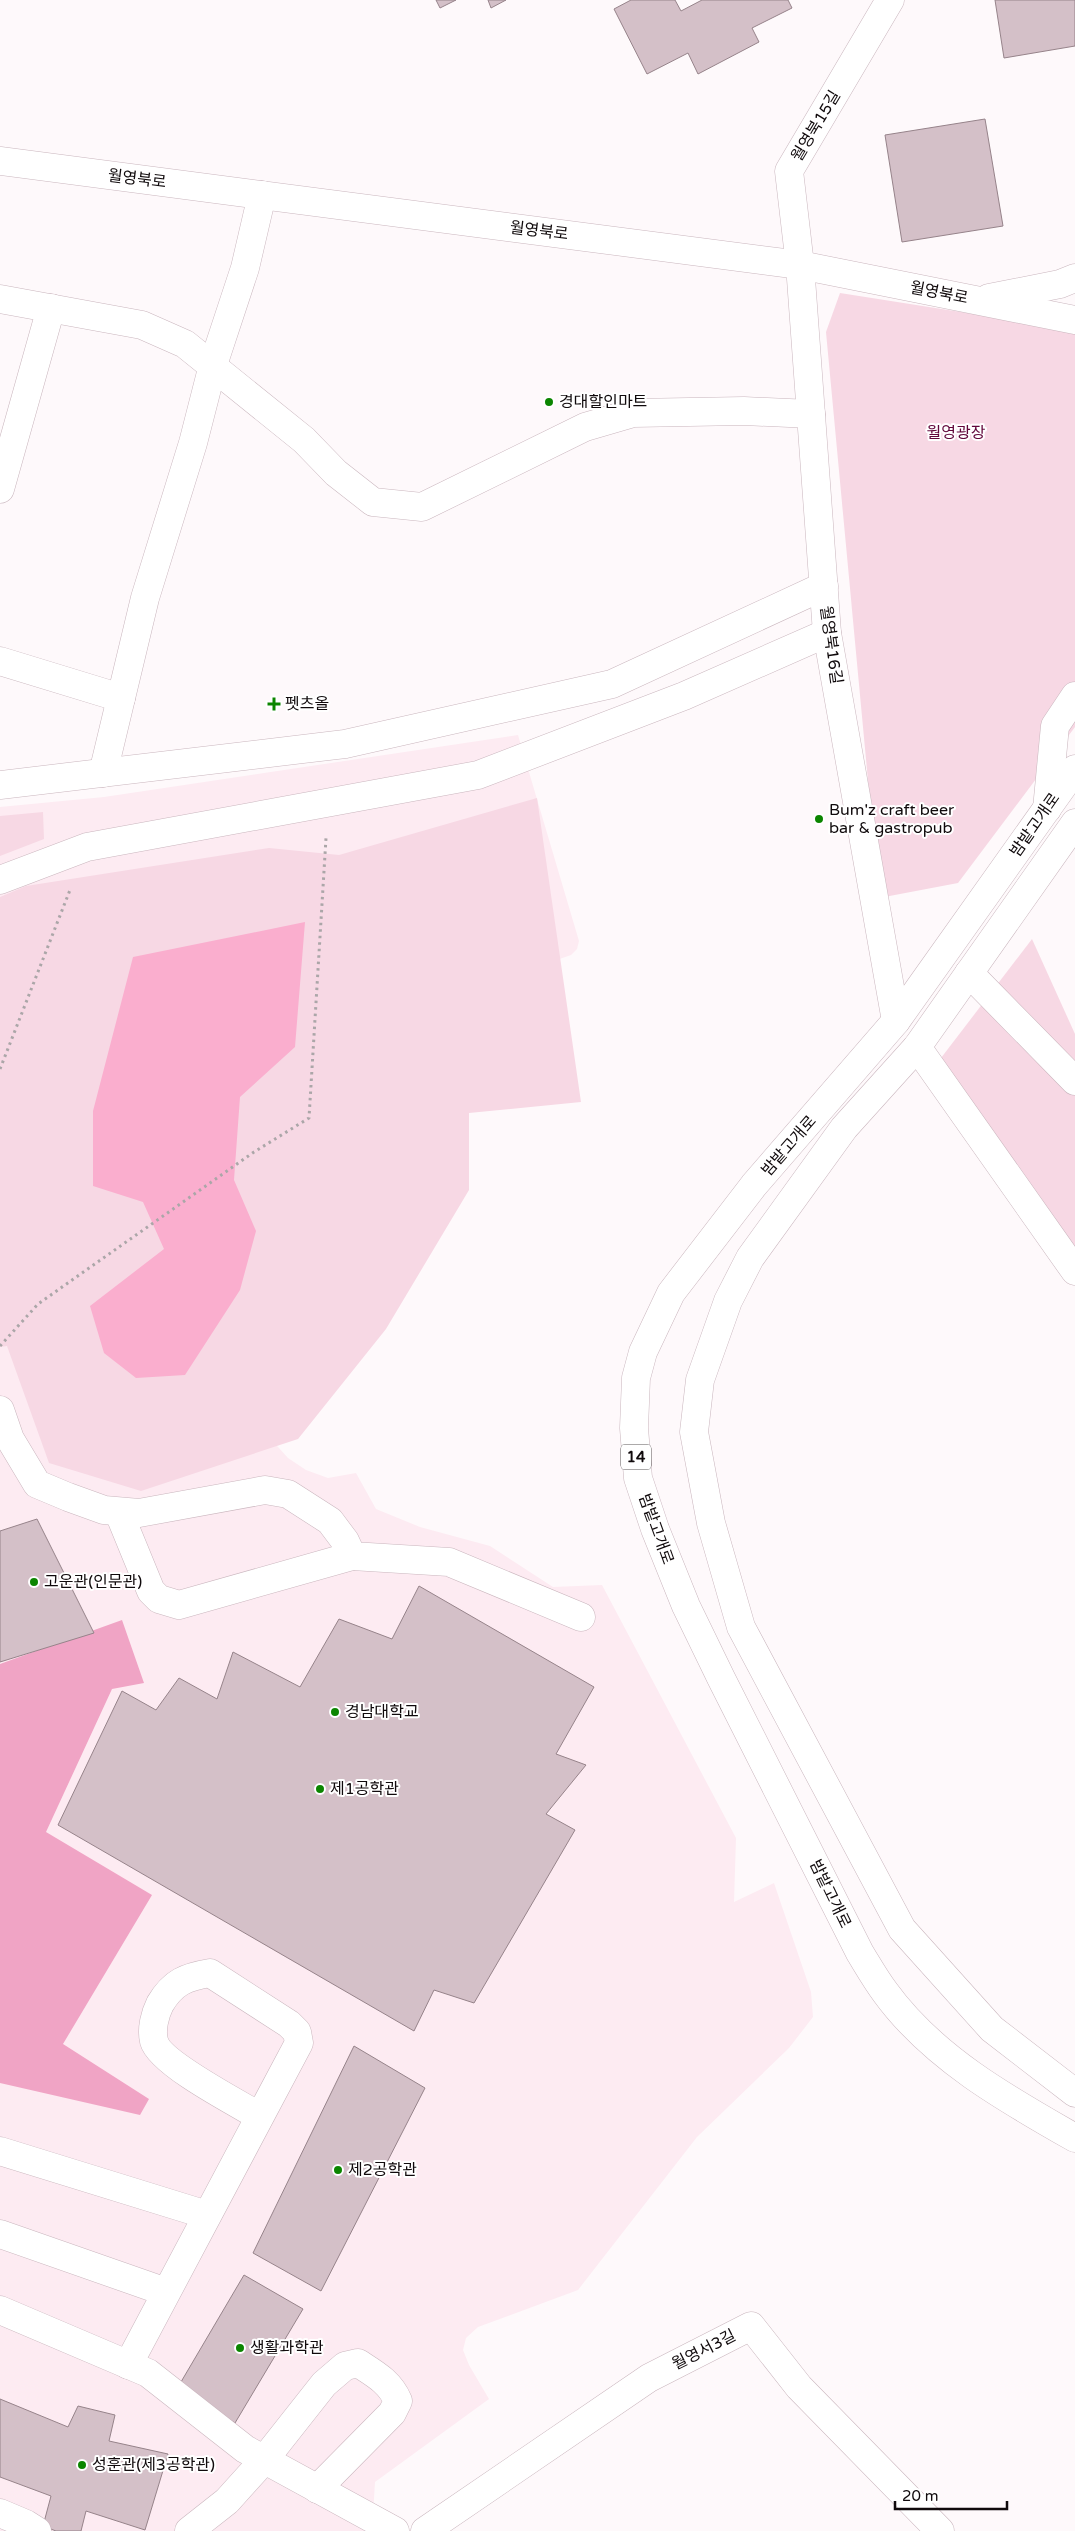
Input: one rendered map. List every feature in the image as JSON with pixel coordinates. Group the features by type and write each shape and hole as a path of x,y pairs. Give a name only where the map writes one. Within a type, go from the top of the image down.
{"street":[{"name":"월영북15길","path":"800,265 789,171 890,0"},
{"name":"월영북로","path":"0,161 800,265 1075,320"},
{"path":"103,773 145,598 193,443 213,365 245,268 262,195"},
{"name":"월영북16길","path":"800,265 828,633 896,1021"},
{"path":"976,301 1060,284 1075,278"},
{"path":"0,299 142,325 185,344 304,440 336,473 373,502 422,507 584,427 633,413 744,411 811,414"},
{"path":"0,489 51,308"},
{"path":"0,785 345,744 612,684 824,586"},
{"path":"0,880 87,847 478,774 684,696 828,633"},
{"path":"0,661 121,698"},
{"path":"1047,810 1055,726 1075,696"},
{"name":"밤밭고개로","path":"1075,769 896,1021 754,1185 671,1293 643,1352 636,1378 634,1428 638,1478 655,1529 686,1606 844,1922 884,1992 916,2027 954,2061 1020,2106 1075,2138"},
{"name":"밤밭고개로","path":"1075,823 917,1047 844,1128 750,1258 728,1301 700,1380 694,1432 711,1523 741,1627 902,1929 992,2029 1075,2093"},
{"path":"969,973 1075,1081"},
{"path":"917,1047 1075,1271"},
{"path":"0,1410 10,1439 37,1484 94,1507 119,1512 139,1513 265,1490 288,1494 330,1521 345,1541 352,1556"},
{"path":"119,1512 151,1591 159,1599 179,1605 352,1556 449,1562 581,1617"},
{"path":"128,2365 298,2043 297,2032 289,2024 210,1973 187,1977 167,1992 155,2014 154,2041 168,2060 259,2116"},
{"path":"0,2151 206,2215"},
{"path":"0,2234 166,2292"},
{"path":"0,2310 148,2374 210,2424 264,2460 395,2531"},
{"name":"월영서3길","path":"425,2531 649,2378 751,2326 798,2387 940,2531"},
{"path":"189,2531 227,2501 264,2460 324,2384 345,2366 358,2363 381,2377 393,2390 398,2401 392,2413 317,2489"},
{"path":"0,2513 37,2531"}],"path":[{"path":"0,1346 38,1304 254,1152 309,1118 328,802"},
{"path":"0,1069 87,847"}],"shaded area":[{"name":"경남대학교","path":"518,735 579,941 577,949 571,955 551,962 469,1113 269,1437 288,1458 306,1470 328,1478 356,1473 376,1509 420,1527 490,1546 553,1587 602,1585 736,1838 734,1902 774,1883 811,1992 813,2017 789,2048 697,2137 578,2290 478,2327 466,2338 463,2350 469,2365 489,2399 375,2482 372,2531 0,2531 0,807 104,797"},
{"path":"305,922 295,1047 240,1097 234,1180 256,1231 240,1290 185,1375 136,1378 104,1353 90,1306 164,1249 143,1202 93,1186 93,1111 133,957"},
{"path":"122,1620 144,1683 112,1689 46,1832 152,1895 63,2044 149,2099 140,2115 0,2083 0,1664"}],"green space":[{"name":"월영광장","path":"840,293 1075,330 1075,727 958,883 879,898 826,332"},
{"path":"537,798 581,1102 469,1113 469,1190 386,1329 298,1439 141,1491 49,1463 7,1346 0,1347 0,897 26,886 269,848 339,855"},
{"path":"43,812 44,839 0,856 0,816"},
{"path":"1032,939 1075,1034 1075,1257 941,1058"}],"building":[{"path":"436,0 456,0 440,8"},
{"path":"488,0 506,0 491,8"},
{"path":"631,0 675,0 681,11 702,0 788,0 792,8 752,28 759,42 698,74 688,53 647,74 614,9"},
{"path":"995,0 1075,0 1075,46 1004,58"},
{"path":"985,119 1003,226 902,242 885,135"},
{"name":"고운관(인문관)","path":"37,1519 94,1633 0,1662 0,1531"},
{"name":"제1공학관","path":"419,1586 594,1687 556,1754 586,1765 546,1814 575,1830 474,2003 434,1990 414,2031 58,1825 122,1691 156,1710 179,1678 217,1699 233,1652 300,1687 339,1619 392,1639"},
{"name":"제2공학관","path":"354,2046 425,2088 321,2291 253,2253"},
{"name":"생활과학관","path":"244,2275 303,2309 235,2423 178,2387"},
{"name":"성훈관(제3공학관)","path":"0,2399 68,2427 78,2406 115,2415 109,2441 168,2454 145,2530 86,2511 81,2531 56,2531 43,2526 51,2496 0,2477"}],"place":[{"name":"경대할인마트","path":"549,402"},
{"name":"펫츠올","path":"274,704"},
{"name":"Bum'z craft beer bar & gastropub","path":"819,819"},
{"name":"고운관(인문관)","path":"34,1582"},
{"name":"경남대학교","path":"335,1712"},
{"name":"제1공학관","path":"320,1789"},
{"name":"제2공학관","path":"338,2170"},
{"name":"생활과학관","path":"240,2348"},
{"name":"성훈관(제3공학관)","path":"82,2465"}]}
